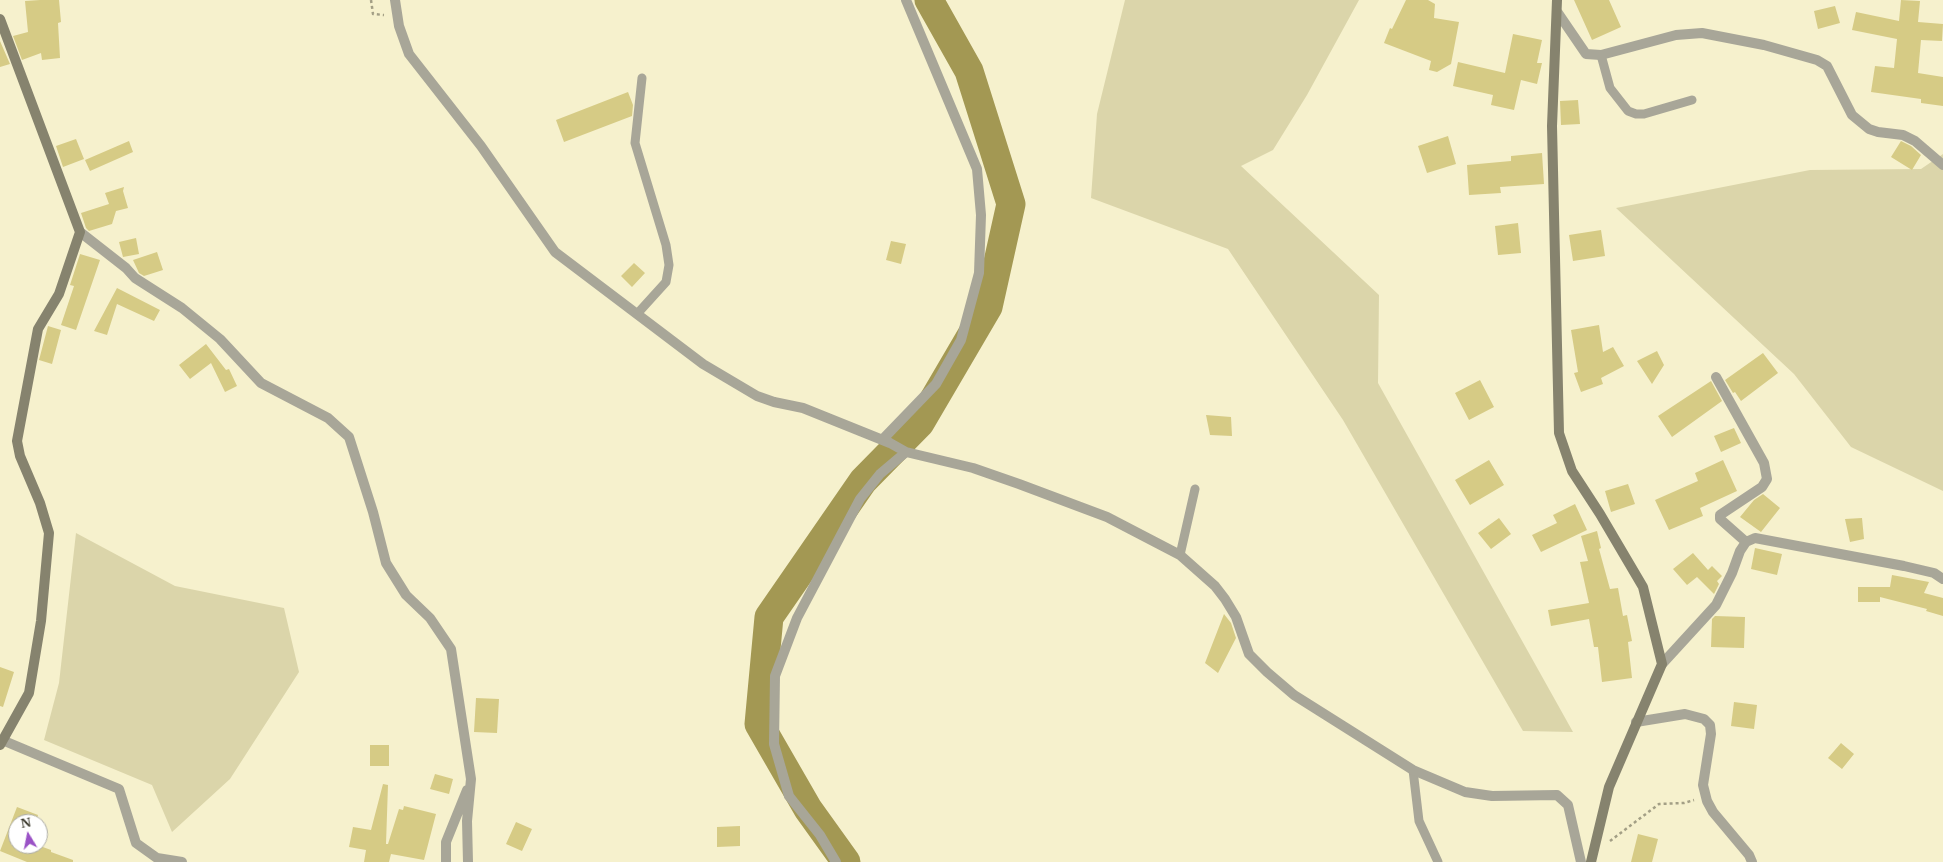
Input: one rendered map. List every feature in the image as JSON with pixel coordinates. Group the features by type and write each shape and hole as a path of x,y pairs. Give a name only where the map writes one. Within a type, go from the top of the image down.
{"street":[{"path":"395,0 399,26 409,54 481,146 555,252 703,364 756,396 774,402 804,408 895,446 973,468 1092,511 1180,555 1215,586 1225,599 1236,617 1249,654 1267,672 1307,704 1413,770 1464,792 1492,796 1557,795 1568,805 1580,862"},
{"path":"836,862 820,835 789,796 774,744 775,676 797,618 860,499 880,474 895,446 940,378 961,340 980,273 981,216 977,169 906,0"},
{"path":"1557,0 1558,13 1552,126 1559,433 1572,471 1600,514 1643,587 1662,664"},
{"path":"1558,13 1586,54 1601,55 1676,35 1702,33 1764,45 1817,60 1827,66 1852,115 1869,129 1878,132 1903,135 1915,141 1943,166"},
{"path":"0,18 80,232 126,268 135,278 182,308 214,335 261,383 328,418 349,437 373,512 386,563 406,595 430,618 451,649 471,779 467,821 468,862"},
{"path":"80,232 59,294 38,329 18,433 17,441 20,456 40,503 49,533 41,621 29,693 1,742 119,789 136,843 157,858 182,862"},
{"path":"1716,378 1764,463 1768,479 1762,487 1720,515 1720,519 1746,542"},
{"path":"1591,862 1609,788 1662,664 1716,605 1732,573 1740,551 1746,542 1755,538 1769,540 1904,566 1934,573 1943,579"},
{"path":"1636,722 1685,714 1704,719 1710,725 1711,734 1703,784 1713,812 1748,854 1752,862"},
{"path":"446,862 446,842 471,779"}],"lane":[{"path":"1601,55 1610,88 1628,111 1636,114 1644,114 1692,100"},
{"path":"637,314 666,282 670,265 666,245 635,143 642,78"},
{"path":"1180,555 1195,489"},
{"path":"1413,770 1419,821 1438,862"}],"path":[{"path":"1609,842 1659,804 1684,803 1694,800 1701,791 1703,784"}],"shaded area":[{"path":"1125,0 1359,0 1307,95 1273,150 1241,166 1379,295 1378,383 1573,732 1523,731 1343,420 1228,249 1091,198 1097,114"},
{"path":"1943,154 1943,491 1851,447 1794,374 1616,208 1810,170 1921,169"},
{"path":"76,533 175,586 284,608 299,672 230,779 172,832 152,785 44,740 59,683"}],"building":[{"path":"59,0 61,22 58,23 60,58 42,60 41,53 22,60 13,36 28,32 25,1"},
{"path":"1406,0 1428,0 1435,4 1434,18 1459,22 1451,64 1437,72 1429,70 1431,61 1384,43 1390,28 1392,29"},
{"path":"1574,0 1609,0 1621,27 1592,40"},
{"path":"1901,0 1920,1 1918,22 1943,24 1942,41 1921,40 1918,73 1943,77 1943,106 1921,103 1921,99 1871,92 1875,66 1894,68 1897,39 1852,30 1856,12 1899,21"},
{"path":"1835,6 1840,23 1818,29 1814,11"},
{"path":"1513,34 1542,40 1537,63 1542,63 1537,84 1521,80 1514,110 1491,105 1493,95 1453,86 1458,62 1505,73"},
{"path":"0,41 10,64 0,67"},
{"path":"628,92 633,105 632,116 564,142 556,120"},
{"path":"1578,100 1580,124 1561,125 1560,101"},
{"path":"1448,136 1456,164 1427,173 1418,146"},
{"path":"76,139 84,159 63,167 56,146"},
{"path":"129,141 133,152 90,171 85,160"},
{"path":"1901,141 1911,146 1921,155 1912,170 1891,157"},
{"path":"1542,153 1544,184 1500,187 1501,193 1469,195 1467,165 1511,161 1511,156"},
{"path":"124,187 123,191 128,208 116,211 112,224 89,231 86,228 81,213 109,204 105,193"},
{"path":"1518,223 1521,253 1498,255 1495,226"},
{"path":"1601,230 1605,256 1573,261 1569,235"},
{"path":"136,238 139,254 123,257 119,242"},
{"path":"891,241 906,244 901,264 886,260"},
{"path":"157,252 163,270 144,276 139,273 133,260"},
{"path":"80,254 100,260 76,330 61,325 74,286 70,285"},
{"path":"634,263 645,273 632,287 621,276"},
{"path":"117,288 160,310 154,321 117,304 107,335 94,331"},
{"path":"1599,325 1603,352 1613,347 1624,366 1601,378 1603,384 1581,392 1574,373 1578,372 1571,330"},
{"path":"48,326 61,330 52,364 39,360"},
{"path":"206,344 226,370 229,369 237,386 225,392 211,363 190,379 179,365"},
{"path":"1657,351 1664,365 1652,384 1637,361"},
{"path":"1763,353 1778,373 1741,401 1735,392 1733,393 1725,380"},
{"path":"1480,380 1494,407 1469,420 1455,393"},
{"path":"1711,381 1722,401 1672,437 1658,416"},
{"path":"1206,415 1231,417 1232,436 1210,435"},
{"path":"1734,428 1741,443 1721,452 1714,436"},
{"path":"1489,460 1504,485 1470,505 1455,480"},
{"path":"1723,460 1737,491 1700,508 1703,516 1669,530 1655,500 1698,481 1695,473"},
{"path":"1628,484 1635,504 1611,512 1605,491"},
{"path":"1763,494 1780,508 1761,532 1740,517 1754,500"},
{"path":"1575,504 1587,530 1541,552 1532,535 1557,523 1553,515"},
{"path":"1499,518 1511,534 1491,549 1478,533"},
{"path":"1862,518 1864,539 1850,542 1845,519"},
{"path":"1597,531 1601,548 1599,549 1610,589 1618,588 1623,616 1627,615 1632,641 1628,642 1632,678 1602,682 1598,647 1594,647 1589,619 1551,626 1548,610 1589,603 1580,562 1588,561 1581,536"},
{"path":"1755,548 1782,554 1777,575 1751,569"},
{"path":"1693,553 1708,570 1712,566 1722,576 1717,581 1719,584 1714,594 1697,577 1687,585 1673,569"},
{"path":"1892,575 1929,582 1924,593 1943,598 1943,616 1926,611 1927,609 1880,597 1880,602 1858,602 1858,587 1890,587"},
{"path":"1224,614 1231,623 1236,638 1218,673 1205,663"},
{"path":"1715,616 1745,617 1744,648 1711,647 1712,619"},
{"path":"0,667 14,672 3,707 0,706"},
{"path":"476,698 499,699 497,733 474,732"},
{"path":"1734,702 1757,705 1754,729 1731,726"},
{"path":"1841,743 1854,754 1842,769 1828,758"},
{"path":"370,745 389,745 389,766 370,766"},
{"path":"435,774 453,779 449,794 430,789"},
{"path":"383,784 388,785 386,844 388,844 399,809 403,810 404,806 436,814 424,860 391,854 389,862 364,862 366,850 349,847 353,827 371,830"},
{"path":"17,807 35,814 14,814"},
{"path":"516,822 532,829 522,851 506,844"},
{"path":"740,826 740,846 717,847 717,827"},
{"path":"8,830 8,854 48,854 48,849 51,850 51,852 73,860 73,862 27,862 0,851"},
{"path":"1638,834 1658,839 1652,862 1631,862"}],"waterway":[{"path":"846,862 808,809 759,724 769,617 863,481 920,423 988,307 1011,204 969,71 929,0"}]}
